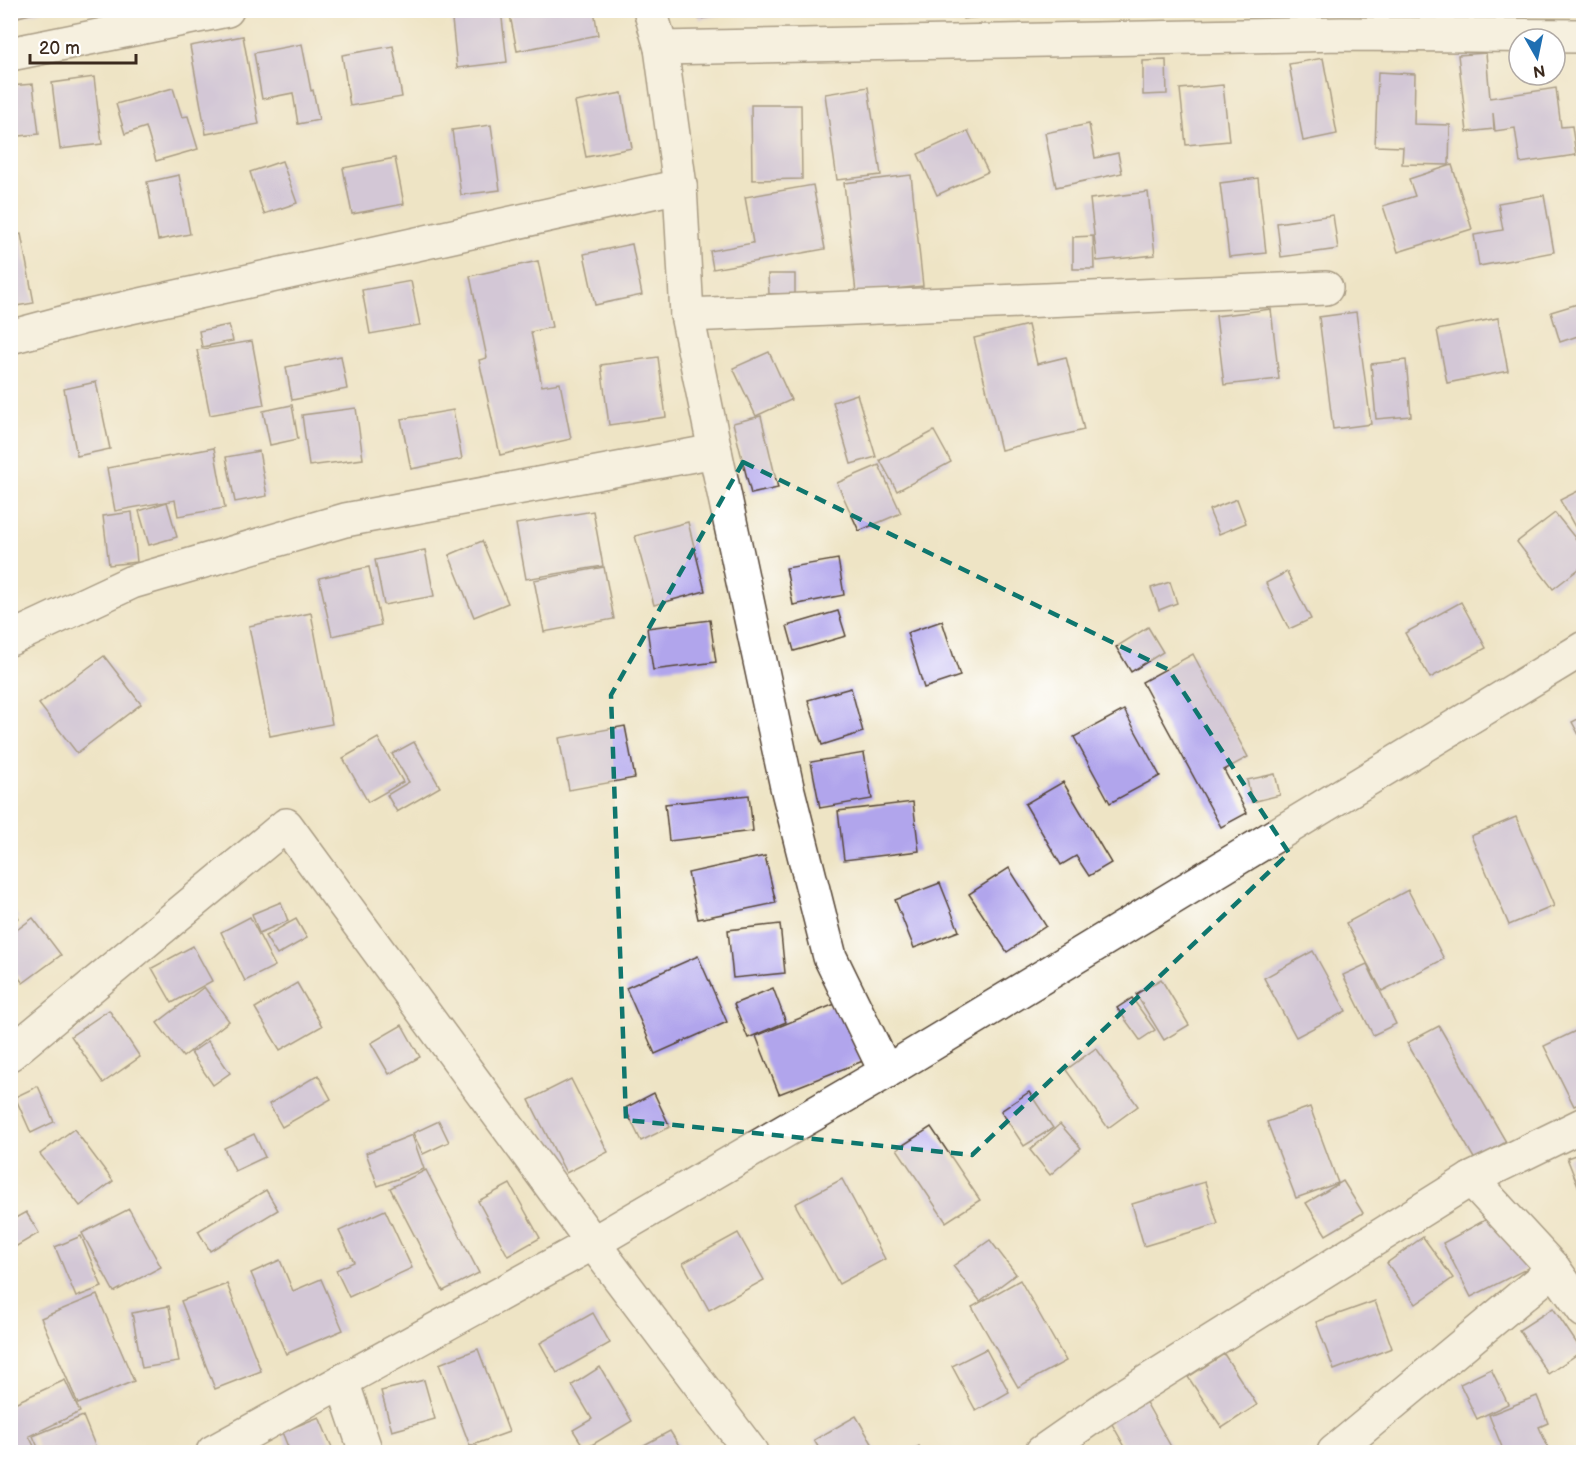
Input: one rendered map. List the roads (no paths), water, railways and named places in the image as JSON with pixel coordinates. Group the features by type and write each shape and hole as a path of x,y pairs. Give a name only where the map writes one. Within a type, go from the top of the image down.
{"street":[{"path":"10,54 227,10"},
{"path":"650,10 661,48 680,186 687,315 787,787 830,957 886,1072"},
{"path":"661,48 1342,34 1584,36"},
{"path":"10,337 81,318 680,186"},
{"path":"687,315 1326,288"},
{"path":"10,639 132,582 345,520 715,451"},
{"path":"213,1452 594,1243 886,1072 1584,648"},
{"path":"10,1054 286,825 751,1452"},
{"path":"1042,1452 1108,1406 1471,1179 1584,1124"},
{"path":"1471,1179 1554,1269 1584,1311"},
{"path":"1334,1452 1554,1269"},
{"path":"342,1381 366,1452"}]}
